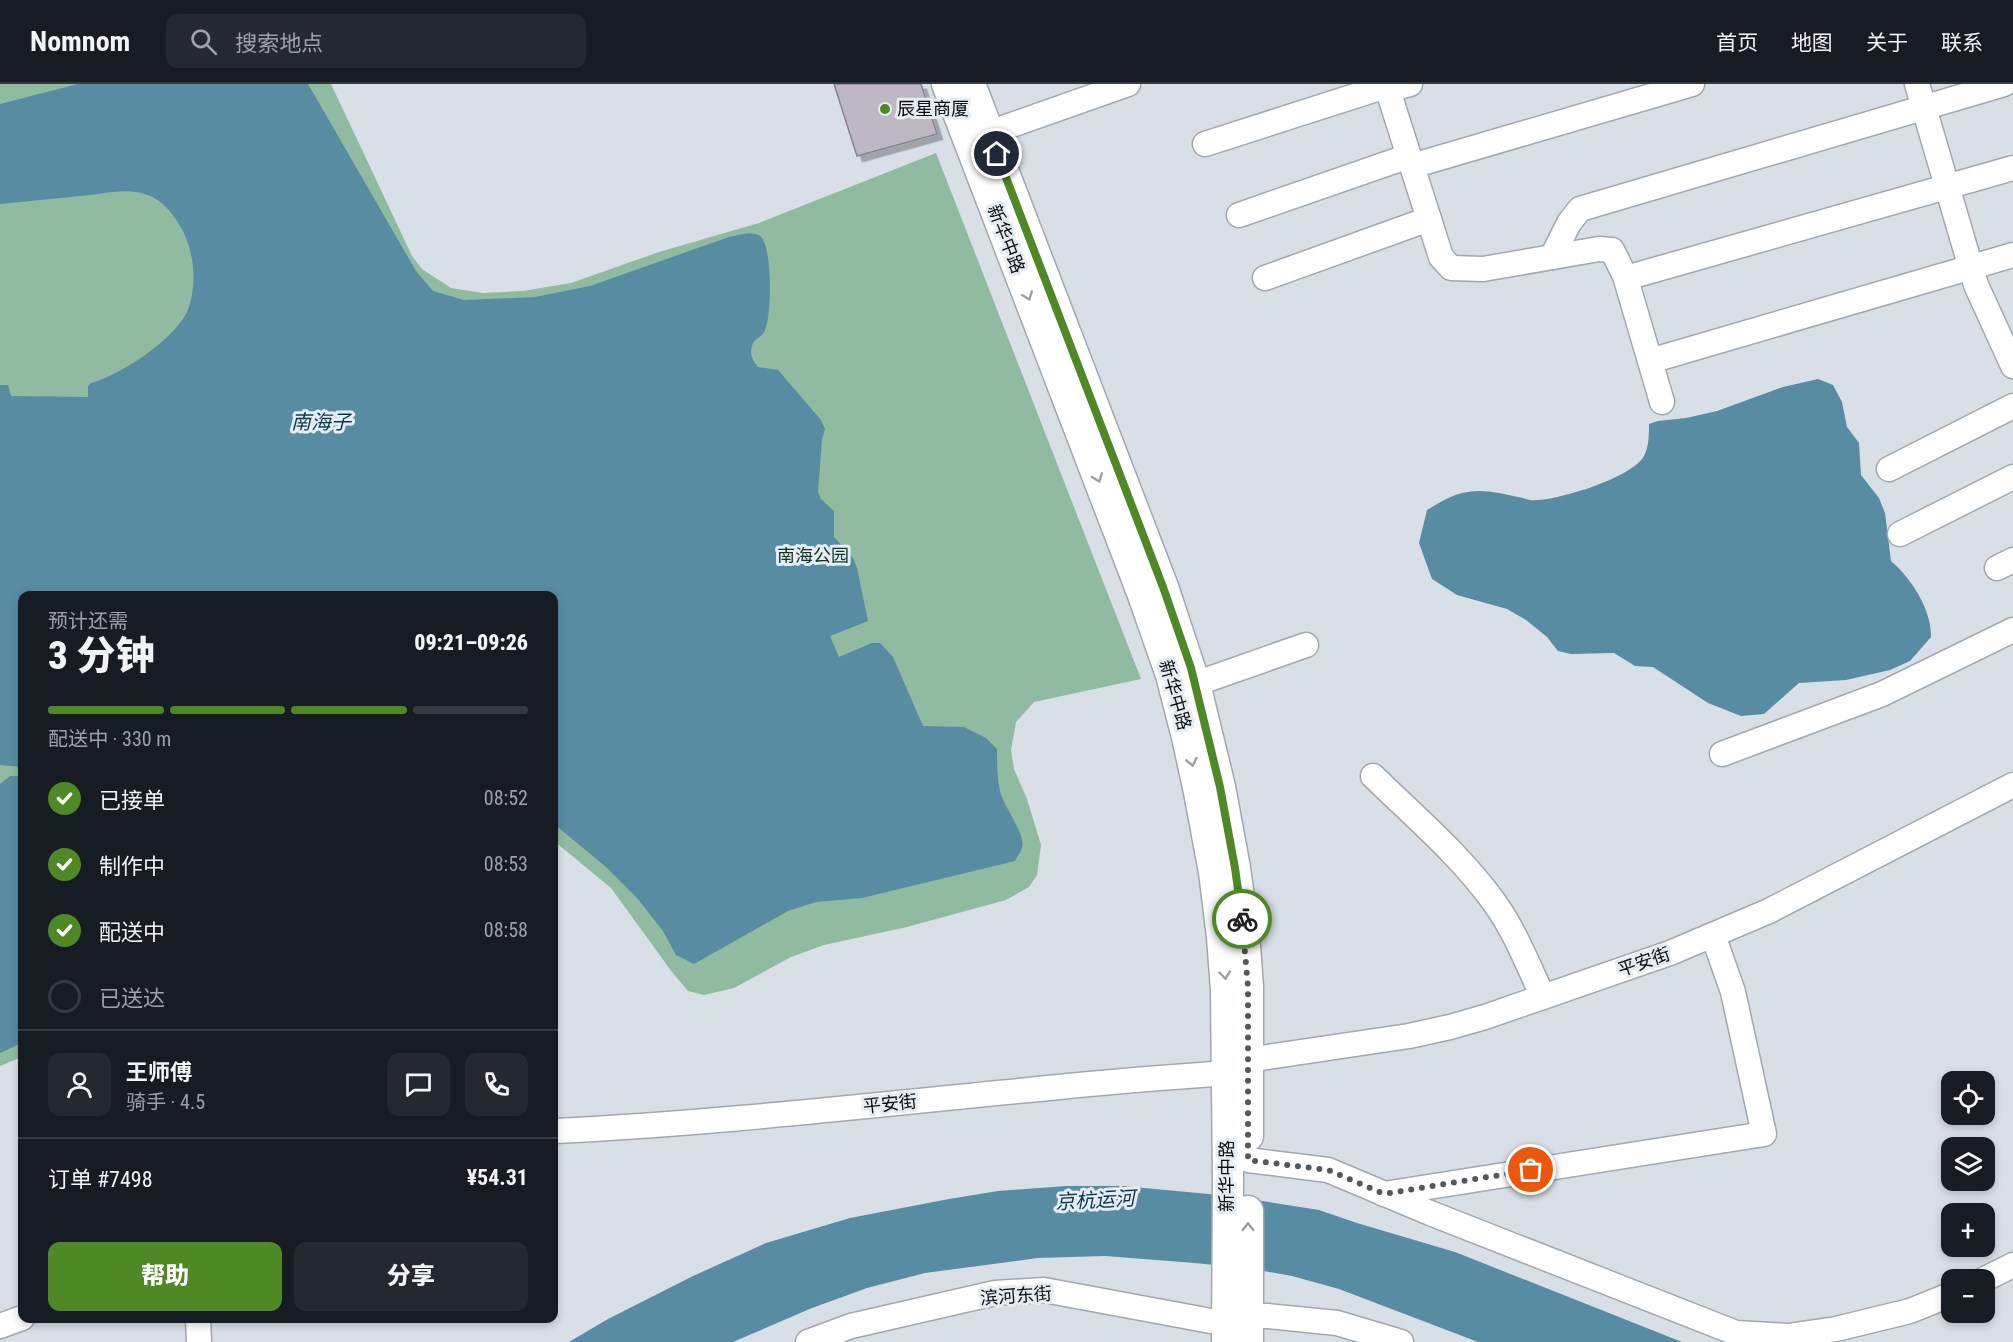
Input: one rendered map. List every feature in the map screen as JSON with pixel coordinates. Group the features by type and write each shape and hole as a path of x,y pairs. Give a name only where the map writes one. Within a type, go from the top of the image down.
{"main road":[{"name":"新华中路","path":"947,84 1171,675 1199,792 1214,872 1226,990 1237,1066 1241,1174 1237,1331"},
{"name":"新华中路","path":"970,84 1163,587 1195,684 1218,776 1244,933 1248,987 1237,1066"}],"street":[{"path":"989,133 1128,84"},
{"path":"1239,215 1410,161 1692,84"},
{"path":"1917,84 1976,285 2005,324 2013,366"},
{"path":"1552,256 1569,223 1580,209 2004,84"},
{"path":"1205,144 1392,86 1410,161 1441,257 1451,268 1467,270 1599,249 1612,250 1626,278 1662,402"},
{"path":"1626,278 2013,168"},
{"path":"1265,278 1429,219"},
{"path":"1650,361 2013,255"},
{"path":"1889,469 2013,406"},
{"path":"1900,534 2013,477"},
{"path":"1722,754 1882,694 2013,630"},
{"path":"1195,684 1306,645"},
{"path":"1373,776 1462,863 1495,903 1517,939 1543,996"},
{"name":"平安街","path":"558,1131 647,1127 1061,1087 1237,1066 1409,1036 1485,1017 1670,953 1769,911 2013,785"},
{"path":"1384,1194 1764,1134 1733,992 1713,935"},
{"path":"1241,1174 1328,1170 1736,1333 1788,1336 1836,1329 1910,1311 1941,1298"},
{"path":"1995,1274 2013,1265"},
{"name":"滨河东街","path":"808,1342 851,1326 983,1296 1044,1290 1237,1331 1268,1316 1337,1323 1401,1342"},
{"path":"0,1326 18,1319"},
{"path":"198,1323 199,1342"}],"green space":[{"name":"南海子","path":"0,84 331,84 412,256 422,269 451,288 483,293 523,291 571,283 659,252 759,223 936,153 1141,679 1034,702 1016,722 1011,750 1014,769 1027,799 1041,845 1037,875 1029,887 1006,900 907,927 824,945 791,957 734,988 704,995 688,991 611,888 558,844 558,591 18,591 18,1059 0,1066"}],"water":[{"name":"南海子","path":"78,84 308,84 416,271 433,291 464,300 535,297 590,286 729,237 749,233 760,236 767,253 770,299 767,325 763,334 753,343 752,357 758,367 778,370 821,420 825,429 818,492 821,499 834,511 834,537 853,558 857,568 868,621 830,636 839,657 872,643 880,643 893,657 923,726 964,727 986,738 997,749 1000,791 1021,835 1021,850 1015,861 862,898 816,902 788,911 694,964 676,955 663,931 637,898 606,867 558,827 558,591 18,591 18,767 0,765 0,385 8,385 11,396 88,397 88,386 91,383 133,363 162,342 174,330 189,307 194,278 190,249 183,231 166,207 148,195 123,191 0,204 0,104"},
{"path":"1818,379 1833,385 1842,402 1847,427 1859,443 1861,475 1879,498 1885,513 1891,561 1913,585 1928,616 1931,637 1910,661 1890,670 1846,680 1799,683 1764,714 1741,716 1708,703 1653,667 1635,666 1614,653 1571,654 1558,651 1547,637 1526,620 1507,609 1457,595 1432,579 1419,543 1427,510 1447,499 1474,491 1500,493 1534,500 1578,492 1626,472 1637,464 1647,449 1649,424 1717,411 1783,387"},
{"path":"10,776 18,776 18,1045 0,1053 0,784"},
{"name":"京杭运河","path":"1066,1186 1123,1186 1230,1196 1319,1210 1455,1252 1682,1342 1478,1342 1339,1289 1292,1276 1253,1269 1105,1256 1038,1258 925,1273 867,1288 812,1308 733,1342 569,1342 608,1319 693,1276 766,1243 850,1218 949,1199 998,1191"}],"building":[{"name":"辰星商厦","path":"834,84 921,84 937,134 857,156"}],"way so far":[{"path":"1242,919 1248,987 1248,1160 1328,1170 1384,1194 1415,1187 1531,1170"}],"place":[{"name":"辰星商厦","path":"885,109"}],"route":[{"path":"997,154 1163,587 1191,668 1220,787 1242,919"}],"park label":[{"name":"南海公园","path":"813,556"}]}
